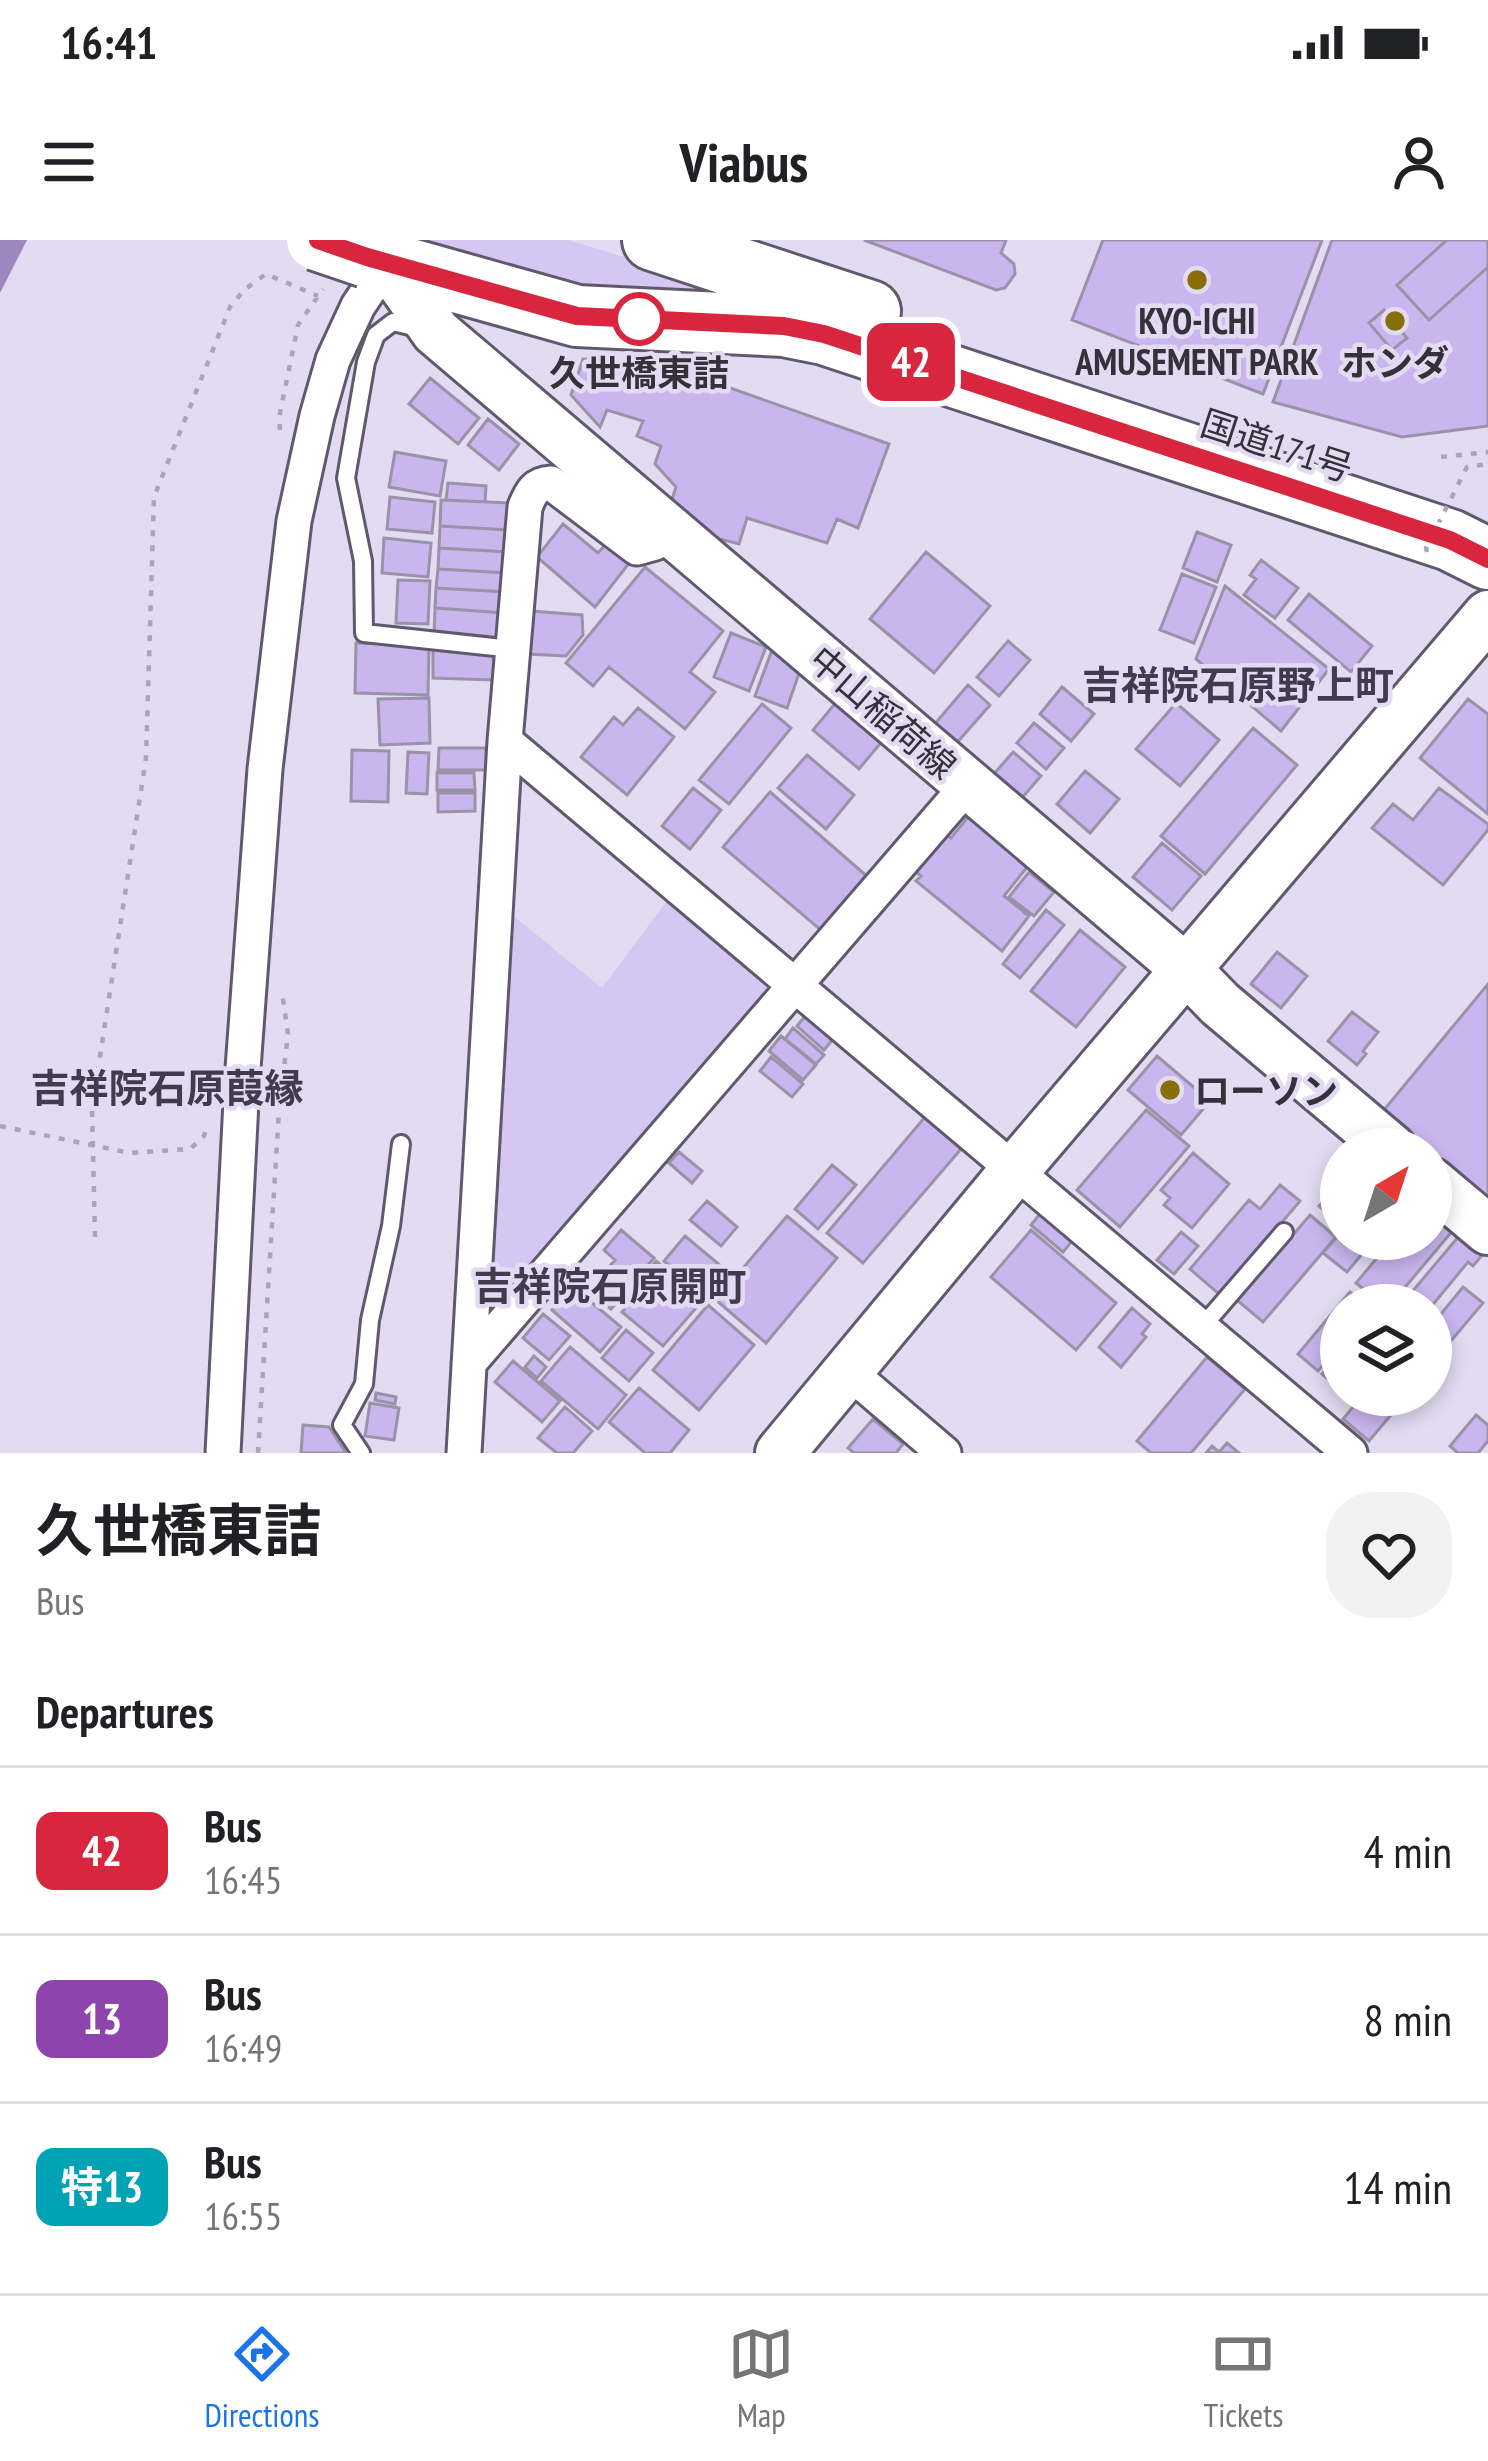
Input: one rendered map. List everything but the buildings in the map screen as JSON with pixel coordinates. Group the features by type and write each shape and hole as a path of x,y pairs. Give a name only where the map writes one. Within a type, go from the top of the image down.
{"highway":[{"name":"国道171号","path":"653,240 1456,505 1488,522"},
{"name":"国道171号","path":"347,264 577,316 784,326 824,334 1450,540 1488,559"}],"main road":[{"name":"中山稲荷線","path":"347,264 436,332 672,530 1367,1128"},
{"path":"780,1453 1488,615"},
{"path":"1452,1200 1488,1230"}],"street":[{"path":"223,1453 263,791 294,521 333,360 358,306 347,264"},
{"path":"464,1453 506,741 525,506 532,490 551,482 637,548 655,543 672,530"},
{"path":"506,741 1350,1453"},
{"path":"470,1363 968,785"},
{"path":"848,1371 944,1453"}],"lane":[{"path":"436,332 394,322 376,335 366,362 346,478 363,561 364,633 513,650"},
{"path":"361,1453 342,1425 364,1384 370,1320 391,1226 401,1144"},
{"path":"1202,1328 1284,1232"}],"path":[{"path":"94,1237 92,1108 146,758 154,497 230,307 244,290 266,274 347,264"},
{"path":"1441,457 1488,452"},
{"path":"1427,552 1467,467 1488,464"},
{"path":"0,1126 130,1154 190,1149 204,1136 209,1119"}],"shaded area":[{"path":"0,240 27,240 0,293"},
{"path":"425,240 568,240 755,289 756,295 596,293 423,252"},
{"path":"672,894 779,983 483,1321 511,914 602,988"}],"bus line":[{"name":"42","path":"318,240 577,316 716,321 824,334 1450,540 1488,559"}],"place":[{"name":"KYO-ICHI AMUSEMENT PARK","path":"1197,280"},
{"name":"久世橋東詰","path":"639,319"},
{"name":"ホンダ","path":"1395,321"},
{"name":"ローソン","path":"1170,1090"}],"district":[{"name":"吉祥院石原野上町","path":"1238,684"},
{"name":"吉祥院石原葭縁","path":"167,1087"},
{"name":"吉祥院石原開町","path":"610,1285"}]}
